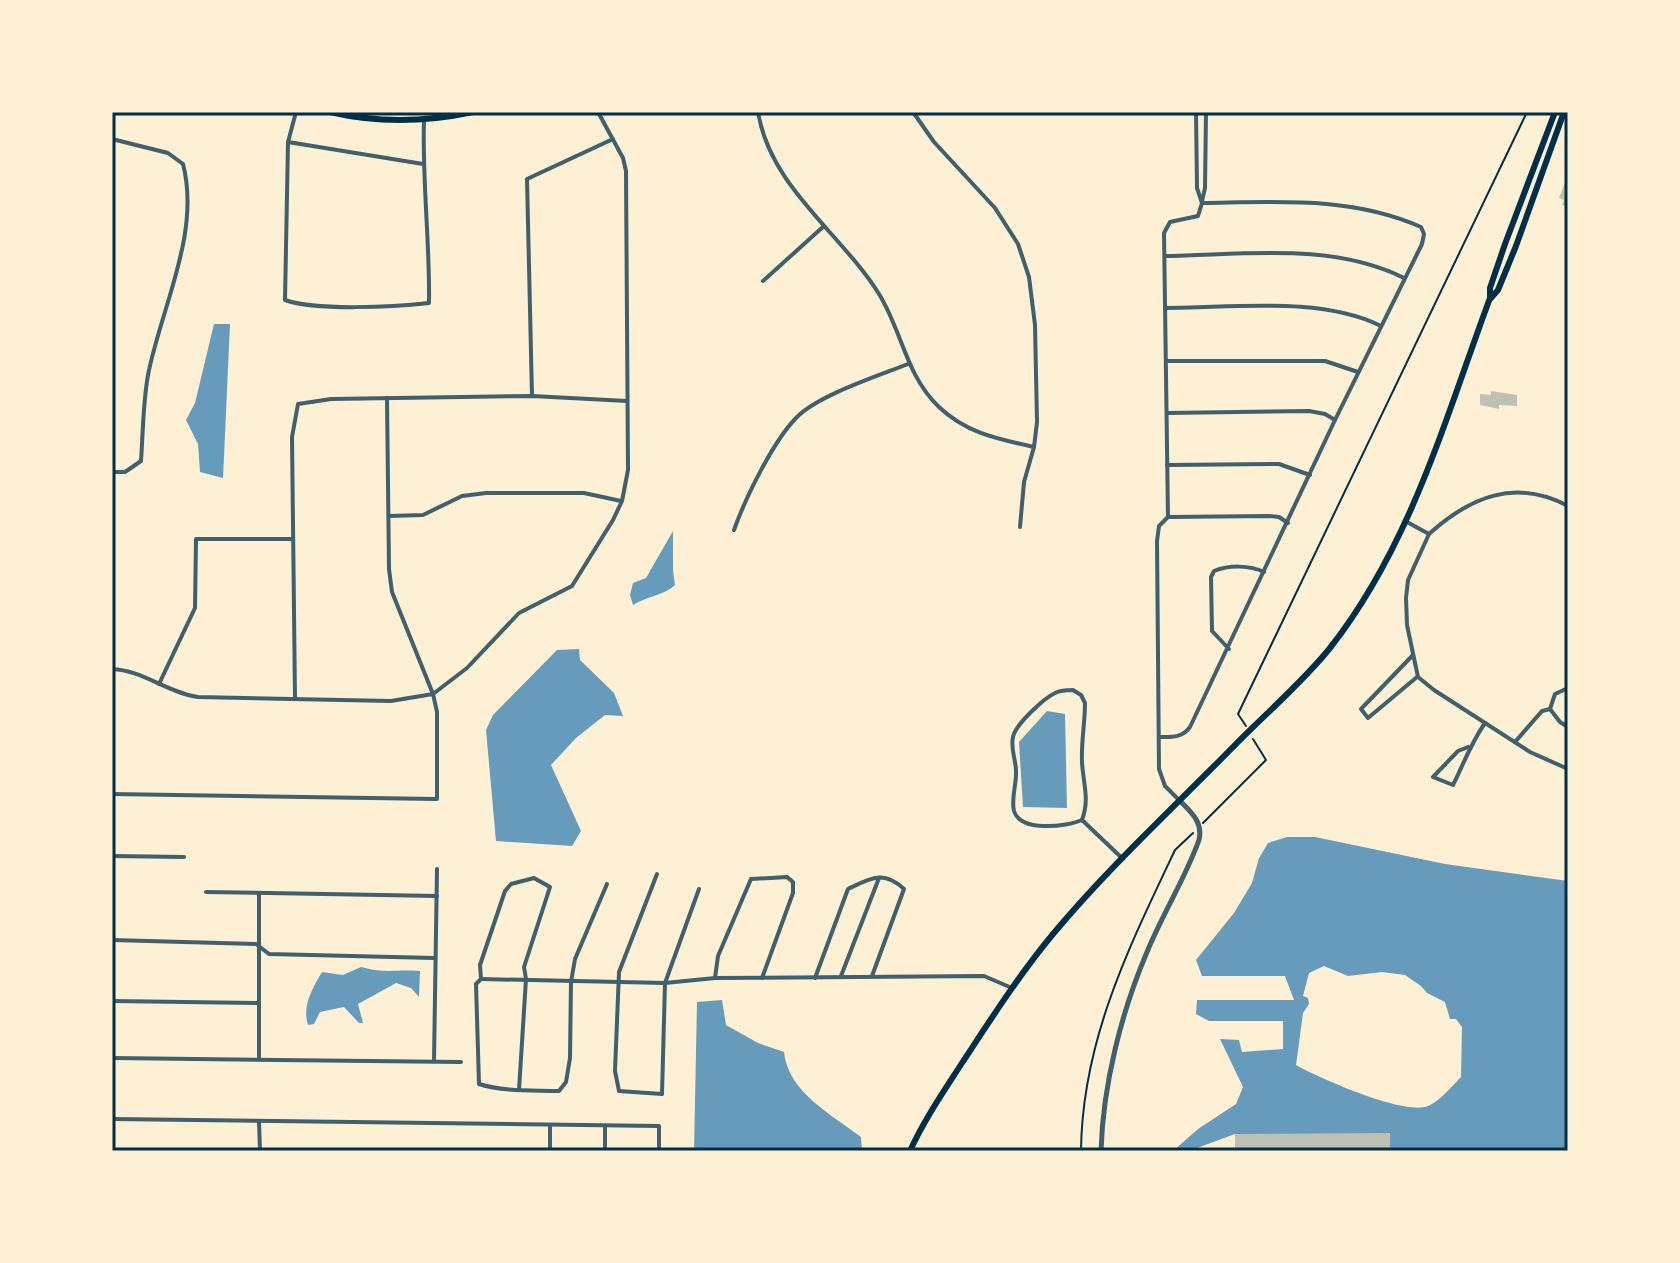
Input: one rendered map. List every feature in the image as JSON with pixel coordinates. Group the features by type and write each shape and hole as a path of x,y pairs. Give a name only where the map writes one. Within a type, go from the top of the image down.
{"main road":[{"path":"330,112 382,120 424,119 473,112"},
{"path":"910,1151 937,1103 1012,988 1052,935 1328,650 1376,583 1407,522 1555,112"},
{"path":"1490,298 1498,290 1516,246 1564,112"}],"street":[{"path":"296,112 288,142 285,300 298,305 429,303 424,119"},
{"path":"112,669 129,672 182,694 198,697 391,701 433,694 467,668 519,613 572,586 590,561 622,501 628,470 626,171 598,112"},
{"path":"758,112 765,138 782,174 878,292 908,364 926,393 955,421 973,431 1034,447"},
{"path":"913,112 934,142 995,208 1022,253 1032,292 1035,325 1037,422 1024,482 1020,527"},
{"path":"1196,112 1197,188 1202,203"},
{"path":"1168,517 1164,233 1170,222 1198,216 1205,188 1206,112"},
{"path":"112,139 168,153 183,164 186,178 180,258 148,375 141,461 125,472 112,472"},
{"path":"532,396 527,179 613,139"},
{"path":"288,142 423,164"},
{"path":"1159,737 1185,734 1229,649 1335,420 1422,244 1424,234 1421,227 1360,207 1292,202 1202,203"},
{"path":"763,281 824,226"},
{"path":"1165,256 1332,256 1382,267 1404,278"},
{"path":"1166,308 1310,307 1361,316 1381,326"},
{"path":"1166,361 1325,361 1358,372"},
{"path":"734,530 773,452 797,417 846,389 908,364"},
{"path":"295,698 292,437 298,404 331,399 532,396 627,401"},
{"path":"112,794 437,799 437,712 433,694 392,592 389,569 387,398"},
{"path":"1167,413 1309,411 1335,420"},
{"path":"1167,465 1279,464 1310,475"},
{"path":"389,516 423,515 462,496 486,493 584,493 622,501"},
{"path":"1568,506 1533,494 1502,493 1461,508 1429,534 1407,589 1405,613 1418,677 1530,752 1568,769"},
{"path":"1101,1151 1111,1077 1133,993 1146,953 1199,840 1197,819 1161,778 1159,526 1168,517 1269,516 1279,517 1288,523"},
{"path":"1407,522 1429,534"},
{"path":"159,684 195,608 196,539 293,539"},
{"path":"1229,649 1212,631 1211,577 1214,571 1221,568 1248,567 1264,572"},
{"path":"1413,655 1361,709 1368,718 1418,677"},
{"path":"1550,709 1555,694 1568,688"},
{"path":"1073,690 1081,695 1085,703 1082,763 1086,808 1082,820 1071,824 1029,824 1015,815 1013,803 1017,772 1013,735 1017,727 1052,694 1061,691 1073,690"},
{"path":"1515,742 1542,711 1550,709"},
{"path":"1550,709 1568,727"},
{"path":"1468,747 1458,751 1433,777 1453,785 1467,757 1468,747 1485,723"},
{"path":"1082,820 1123,859"},
{"path":"112,856 184,857"},
{"path":"434,1061 437,869"},
{"path":"657,874 619,972 615,1071 619,1091 662,1094 665,983 699,889"},
{"path":"715,978 718,956 751,879 787,877 793,882 793,893 762,978"},
{"path":"815,978 848,889 879,877 892,878 904,889 872,976"},
{"path":"841,976 879,877"},
{"path":"481,979 480,965 505,891 511,884 534,878 550,887 524,967 526,979 519,1090"},
{"path":"607,884 575,959 571,982 570,1058 566,1082 559,1091 519,1090 479,1084 475,995 476,984 481,979 571,982 665,983 715,978 984,976 1012,988"},
{"path":"206,892 437,896"},
{"path":"259,895 259,1059"},
{"path":"112,940 258,944 269,954 434,958"},
{"path":"112,1001 258,1003"},
{"path":"112,1058 461,1062"},
{"path":"112,1119 659,1126 659,1151"},
{"path":"259,1120 260,1151"},
{"path":"550,1125 550,1151"},
{"path":"605,1127 605,1151"}],"path":[{"path":"1245,726 1238,714 1527,112"},
{"path":"1081,1151 1086,1096 1113,985 1175,850 1266,760 1252,737"}],"water":[{"path":"214,324 230,324 223,478 200,472 198,444 186,420 195,403"},
{"path":"673,531 675,585 633,605 630,595 633,583 646,578"},
{"path":"579,649 580,660 614,693 623,716 605,715 576,738 551,765 581,831 572,846 496,841 486,730 493,715 557,650"},
{"path":"1047,711 1065,714 1067,808 1023,807 1019,742"},
{"path":"1287,837 1315,837 1445,864 1568,881 1568,1151 1238,1151 1235,1134 1189,1151 1173,1151 1198,1129 1236,1104 1243,1087 1220,1039 1239,1040 1242,1052 1283,1049 1283,1021 1209,1021 1196,1014 1197,1000 1294,1000 1285,976 1202,976 1196,960 1234,913 1252,883 1259,858 1268,843","holes":["1324,966 1348,976 1382,972 1405,975 1427,993 1445,1002 1450,1019 1456,1019 1462,1027 1461,1077 1437,1101 1417,1108 1401,1106 1342,1086 1296,1065 1303,1013 1309,1004 1308,998 1303,996 1309,973"]},
{"path":"361,967 420,971 419,997 411,988 396,983 358,1004 363,1023 359,1023 344,1007 320,1012 314,1024 308,1025 307,1004 322,972 343,975"},
{"path":"722,1000 726,1025 758,1043 784,1052 787,1066 802,1090 861,1137 862,1151 694,1151 697,1002"}],"building":[{"path":"1568,175 1568,207 1562,205 1564,200 1559,198"},
{"path":"1491,391 1517,395 1517,406 1499,405 1499,409 1480,405 1480,394 1491,395"},
{"path":"1390,1133 1390,1149 1235,1149 1235,1134"}]}
